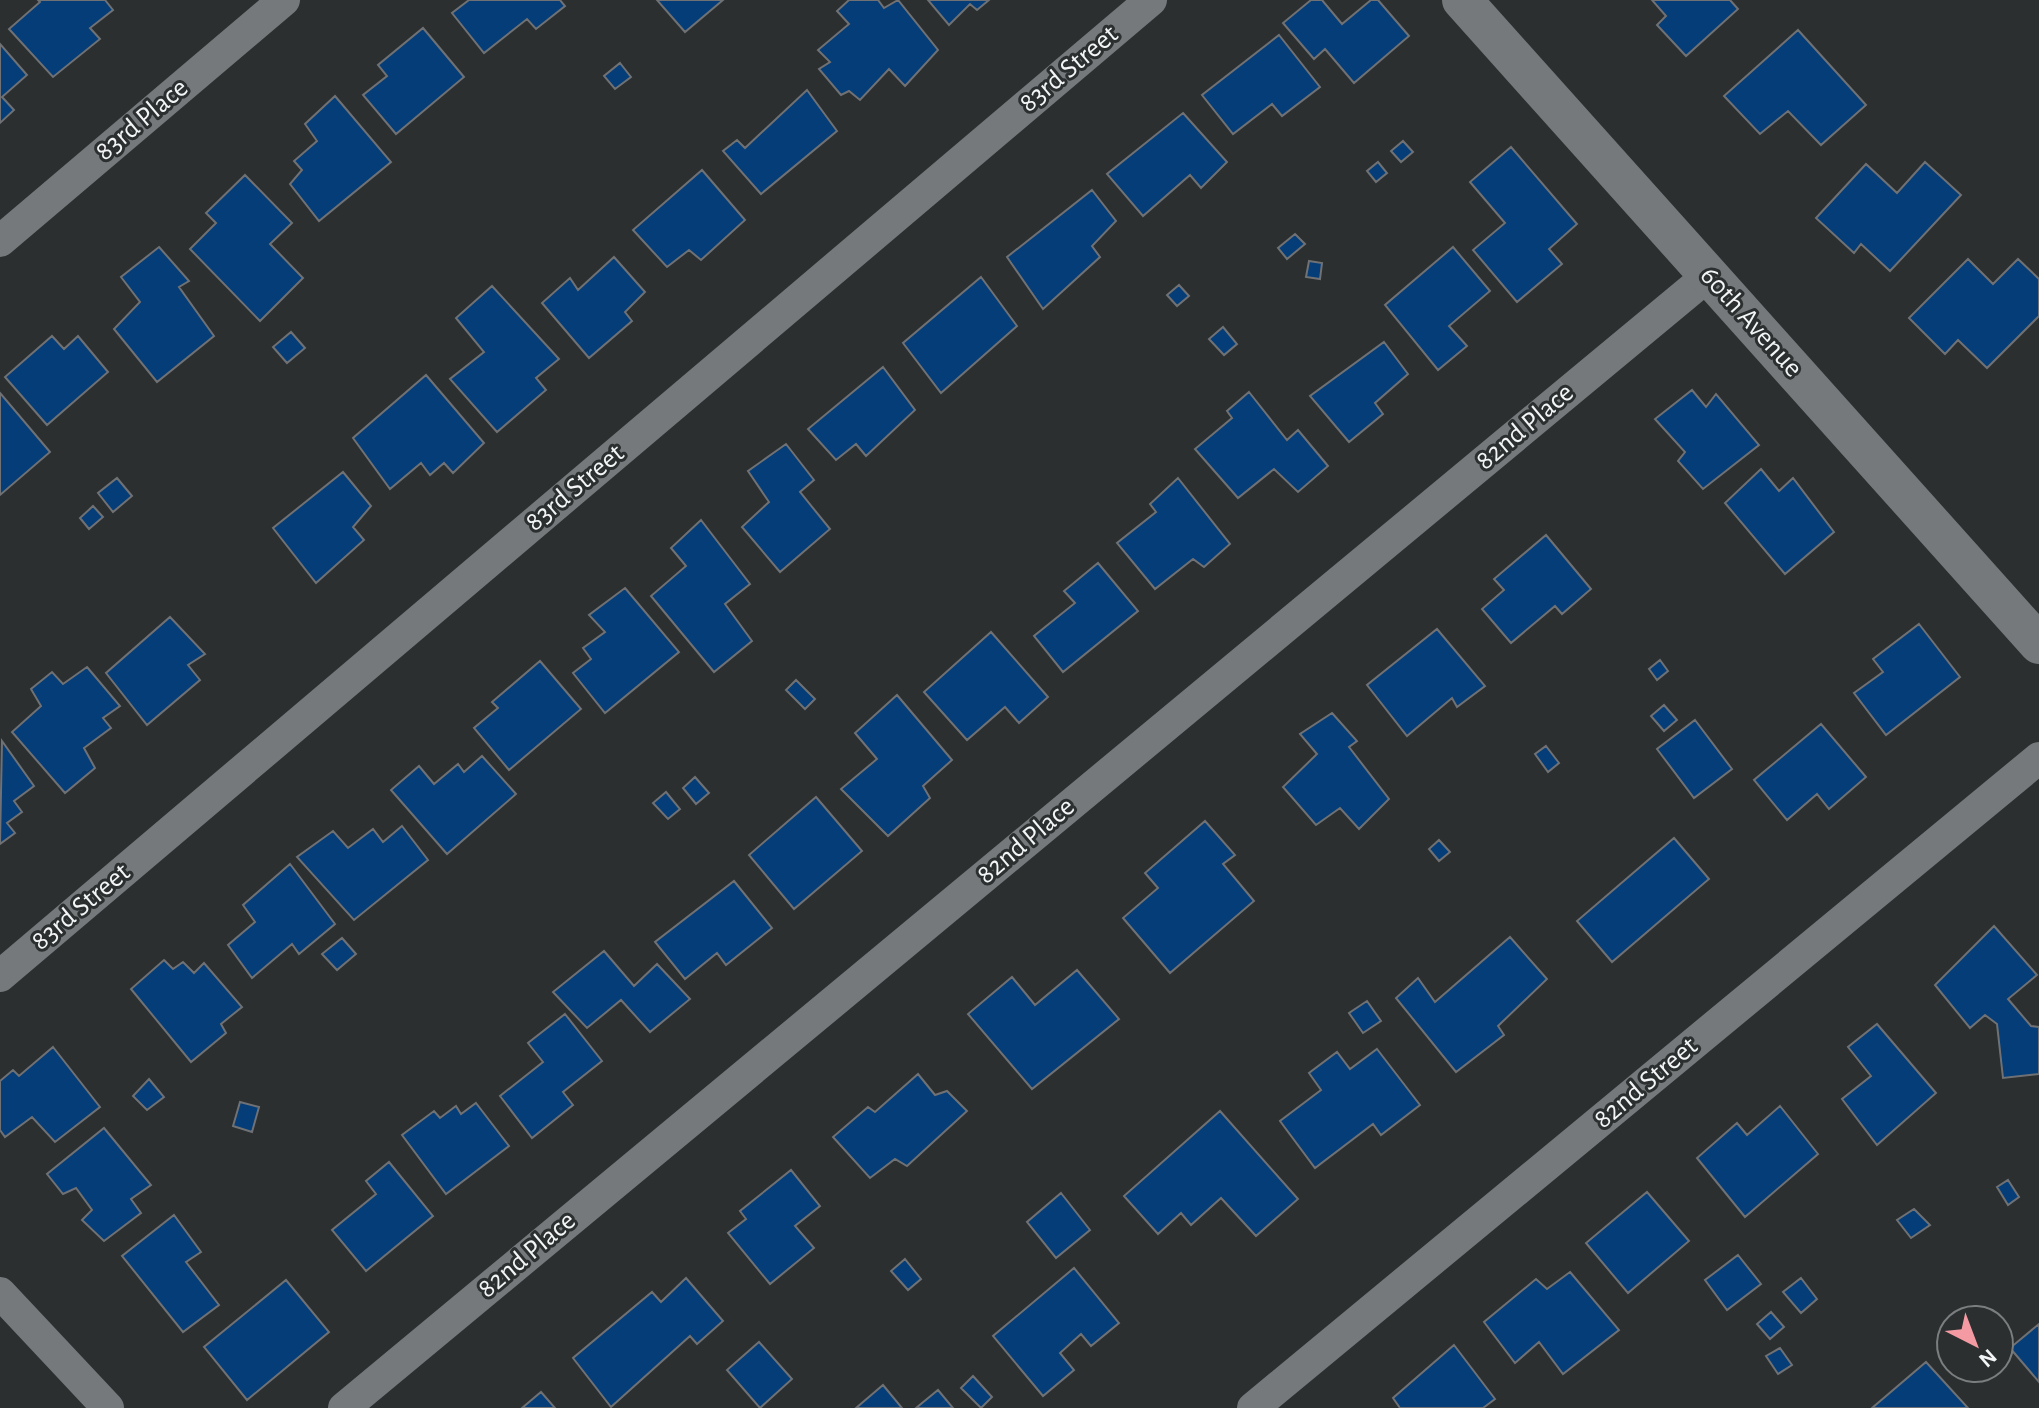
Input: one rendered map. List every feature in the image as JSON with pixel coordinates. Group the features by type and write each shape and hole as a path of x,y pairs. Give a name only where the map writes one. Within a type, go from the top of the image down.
{"street":[{"name":"83rd Place","path":"0,241 284,0"},
{"name":"83rd Street","path":"0,976 1151,0"},
{"name":"60th Avenue","path":"1462,0 2039,644"},
{"name":"82nd Place","path":"344,1408 1709,275"},
{"name":"82nd Street","path":"1253,1408 2039,758"},
{"path":"0,1293 108,1408"}],"building":[{"path":"38,0 105,0 113,10 90,28 100,39 53,77 9,29 40,2"},
{"path":"469,0 560,0 565,6 536,29 527,19 484,53 452,13"},
{"path":"657,0 723,0 685,32"},
{"path":"849,0 878,0 884,8 898,0 938,50 905,86 889,69 860,100 849,91 841,95 819,69 830,62 818,50 849,24 837,11"},
{"path":"928,0 989,0 977,10 970,4 949,25"},
{"path":"1311,0 1322,0 1342,24 1371,0 1378,0 1409,36 1354,83 1325,49 1314,59 1283,23"},
{"path":"1652,0 1730,0 1738,9 1686,56 1657,25 1666,16"},
{"path":"423,28 464,77 396,134 363,95 387,76 378,65"},
{"path":"1798,30 1866,105 1821,145 1788,111 1760,134 1724,96"},
{"path":"1279,35 1320,87 1282,116 1272,104 1233,134 1202,95"},
{"path":"0,44 27,75 2,97 14,110 0,123"},
{"path":"620,63 631,77 615,89 604,76"},
{"path":"807,90 837,131 761,194 723,151 737,140 745,148"},
{"path":"335,96 391,162 319,221 290,184 302,170 294,161 317,141 305,124"},
{"path":"1183,113 1227,162 1201,188 1190,175 1143,216 1107,174"},
{"path":"1403,141 1413,152 1401,162 1391,151"},
{"path":"1511,147 1577,224 1549,249 1562,264 1517,302 1473,250 1505,223 1470,182"},
{"path":"1378,162 1387,173 1376,182 1367,171"},
{"path":"1925,162 1961,195 1890,271 1861,244 1854,253 1816,218 1866,164 1897,193"},
{"path":"702,170 745,220 701,260 689,250 667,267 633,230"},
{"path":"245,175 292,223 270,244 303,278 260,321 190,249 216,223 206,213"},
{"path":"1092,190 1116,221 1092,246 1100,257 1043,309 1007,257"},
{"path":"1295,234 1305,244 1287,259 1278,248"},
{"path":"159,247 189,281 179,287 214,336 157,382 114,329 140,302 121,277"},
{"path":"1453,247 1490,291 1449,326 1467,346 1438,370 1385,305"},
{"path":"614,257 645,292 625,312 632,321 589,358 542,303 570,278 578,290"},
{"path":"1968,259 1993,284 2018,259 2039,279 2039,316 1987,368 1958,340 1945,354 1909,318"},
{"path":"1309,261 1322,263 1320,279 1306,277"},
{"path":"981,277 1017,326 941,393 903,343"},
{"path":"1179,285 1189,296 1177,306 1167,295"},
{"path":"492,286 559,359 536,378 546,390 497,432 450,379 484,352 456,318"},
{"path":"1223,327 1237,344 1224,355 1209,339"},
{"path":"291,332 305,348 287,363 273,347"},
{"path":"52,336 64,349 78,336 108,372 47,425 5,377"},
{"path":"1384,342 1408,374 1375,403 1383,414 1349,442 1310,396"},
{"path":"883,367 915,410 866,456 856,444 836,460 808,429"},
{"path":"426,375 484,443 453,473 444,463 430,475 421,463 390,489 353,438"},
{"path":"1692,390 1706,407 1716,394 1759,445 1703,489 1678,461 1685,452 1655,419"},
{"path":"1249,392 1287,440 1298,430 1328,466 1298,492 1274,469 1238,498 1195,449 1232,418 1227,411"},
{"path":"0,393 50,452 0,495"},
{"path":"786,444 814,480 800,492 830,529 780,572 742,527 769,502 748,471"},
{"path":"1761,469 1779,491 1793,478 1834,532 1785,574 1725,503"},
{"path":"343,472 371,506 353,527 364,540 316,583 273,528"},
{"path":"117,478 132,496 113,512 98,493"},
{"path":"1178,478 1230,544 1204,567 1193,559 1155,589 1117,543 1156,512 1150,504"},
{"path":"93,506 103,517 89,529 80,518"},
{"path":"701,520 750,584 725,604 752,641 714,672 651,596 686,566 671,548"},
{"path":"1546,535 1591,589 1562,614 1555,606 1511,643 1482,609 1504,590 1494,579"},
{"path":"1098,563 1138,611 1063,672 1034,636 1075,603 1064,591"},
{"path":"625,588 679,652 605,713 573,673 591,659 583,648 605,632 589,615"},
{"path":"170,617 205,654 188,665 200,680 147,725 106,673"},
{"path":"1919,624 1960,677 1886,735 1854,693 1883,672 1873,659"},
{"path":"1437,629 1485,686 1457,707 1452,698 1407,736 1367,685"},
{"path":"991,632 1048,697 1019,723 1005,707 967,740 924,692"},
{"path":"1660,660 1668,671 1657,680 1649,669"},
{"path":"540,661 581,709 509,770 474,728 498,708 492,702"},
{"path":"87,667 120,706 103,718 111,728 84,748 95,768 65,793 12,732 41,706 31,689 52,672 63,684"},
{"path":"796,680 815,699 805,709 786,690"},
{"path":"897,695 952,760 923,786 930,798 888,836 841,789 877,759 855,733"},
{"path":"1664,705 1677,720 1664,731 1651,716"},
{"path":"1332,713 1357,741 1349,747 1389,799 1359,829 1340,808 1316,825 1283,787 1317,754 1300,734"},
{"path":"1695,720 1732,769 1694,798 1657,749"},
{"path":"1821,724 1866,777 1829,809 1817,794 1787,820 1754,780"},
{"path":"2,741 34,786 14,801 22,812 7,823 15,833 0,844"},
{"path":"1546,746 1559,763 1548,772 1535,754"},
{"path":"482,756 516,794 447,854 391,790 419,766 434,784 458,764 464,772"},
{"path":"695,777 709,793 696,804 683,788"},
{"path":"666,792 680,809 668,819 653,803"},
{"path":"816,797 862,851 794,909 749,855"},
{"path":"1205,821 1235,855 1223,864 1254,901 1170,973 1123,918 1158,888 1145,873"},
{"path":"402,826 428,860 354,920 297,857 333,831 348,848 373,829 383,842"},
{"path":"1674,838 1709,879 1612,962 1577,921"},
{"path":"1439,840 1450,852 1439,861 1429,849"},
{"path":"290,864 335,924 299,954 292,944 252,978 228,945 255,922 243,905"},
{"path":"734,881 772,928 726,965 717,953 685,979 655,942"},
{"path":"1994,926 2037,975 2008,999 2031,1026 2039,1027 2039,1074 2003,1078 1997,1024 1985,1015 1970,1028 1935,985"},
{"path":"1510,937 1547,979 1498,1026 1504,1035 1456,1072 1396,998 1418,978 1435,1002"},
{"path":"342,938 356,954 337,970 322,954"},
{"path":"604,951 634,986 657,964 690,999 650,1032 621,1000 587,1028 553,992"},
{"path":"164,960 173,969 183,962 194,973 204,963 242,1007 221,1024 226,1033 191,1062 131,989"},
{"path":"1077,970 1119,1019 1032,1089 968,1014 1012,977 1035,1005"},
{"path":"1367,1001 1381,1021 1363,1033 1349,1013"},
{"path":"565,1014 602,1061 563,1092 573,1105 532,1138 500,1096 543,1062 528,1043"},
{"path":"1877,1024 1936,1093 1877,1145 1842,1099 1871,1076 1848,1047"},
{"path":"53,1047 100,1107 55,1142 32,1117 5,1137 0,1130 0,1081 13,1070 19,1076"},
{"path":"1377,1049 1420,1105 1381,1135 1373,1124 1315,1168 1280,1121 1321,1090 1309,1073 1337,1052 1350,1069"},
{"path":"918,1074 935,1095 947,1091 967,1111 907,1166 895,1159 870,1178 833,1137 868,1107 875,1112"},
{"path":"149,1079 164,1097 147,1110 133,1096"},
{"path":"240,1102 259,1107 252,1132 233,1126"},
{"path":"476,1103 509,1146 446,1194 402,1135 434,1111 440,1118 456,1106 461,1114"},
{"path":"1780,1106 1818,1154 1745,1217 1697,1158 1737,1123 1747,1135"},
{"path":"1220,1111 1298,1199 1256,1236 1221,1198 1191,1225 1181,1213 1158,1234 1124,1196"},
{"path":"104,1128 151,1185 131,1199 141,1213 104,1241 82,1220 92,1210 76,1188 63,1194 47,1174"},
{"path":"389,1162 433,1216 366,1271 332,1230 376,1194 366,1181"},
{"path":"791,1170 820,1206 795,1226 814,1248 770,1284 728,1233 746,1219 740,1211"},
{"path":"2008,1180 2019,1197 2008,1205 1997,1187"},
{"path":"1647,1192 1689,1241 1628,1293 1586,1243"},
{"path":"1061,1193 1090,1230 1056,1258 1027,1222"},
{"path":"1914,1209 1930,1225 1911,1238 1897,1220"},
{"path":"174,1215 201,1252 186,1262 219,1305 183,1332 122,1256"},
{"path":"1738,1255 1761,1284 1727,1310 1705,1280"},
{"path":"905,1259 921,1279 908,1290 891,1271"},
{"path":"1074,1268 1119,1323 1091,1346 1081,1334 1060,1353 1074,1370 1043,1396 993,1336"},
{"path":"1570,1272 1619,1330 1563,1374 1539,1342 1515,1363 1484,1322 1536,1279 1547,1289"},
{"path":"686,1278 723,1321 697,1344 690,1336 611,1407 573,1358 652,1292 661,1302"},
{"path":"1801,1278 1817,1299 1801,1313 1783,1292"},
{"path":"286,1280 329,1332 247,1400 204,1347"},
{"path":"1771,1312 1784,1327 1770,1339 1757,1324"},
{"path":"2039,1324 2039,1382 2015,1354 2015,1344"},
{"path":"759,1342 792,1379 760,1408 727,1370"},
{"path":"1454,1345 1495,1399 1483,1408 1400,1408 1393,1398"},
{"path":"1780,1348 1792,1365 1778,1374 1766,1356"},
{"path":"1926,1362 1935,1372 1935,1384 1946,1384 1968,1408 1872,1408"},
{"path":"973,1376 992,1397 981,1408 961,1388"},
{"path":"883,1385 902,1408 856,1408"},
{"path":"938,1390 953,1408 916,1408"},
{"path":"541,1392 555,1408 522,1408"}]}
